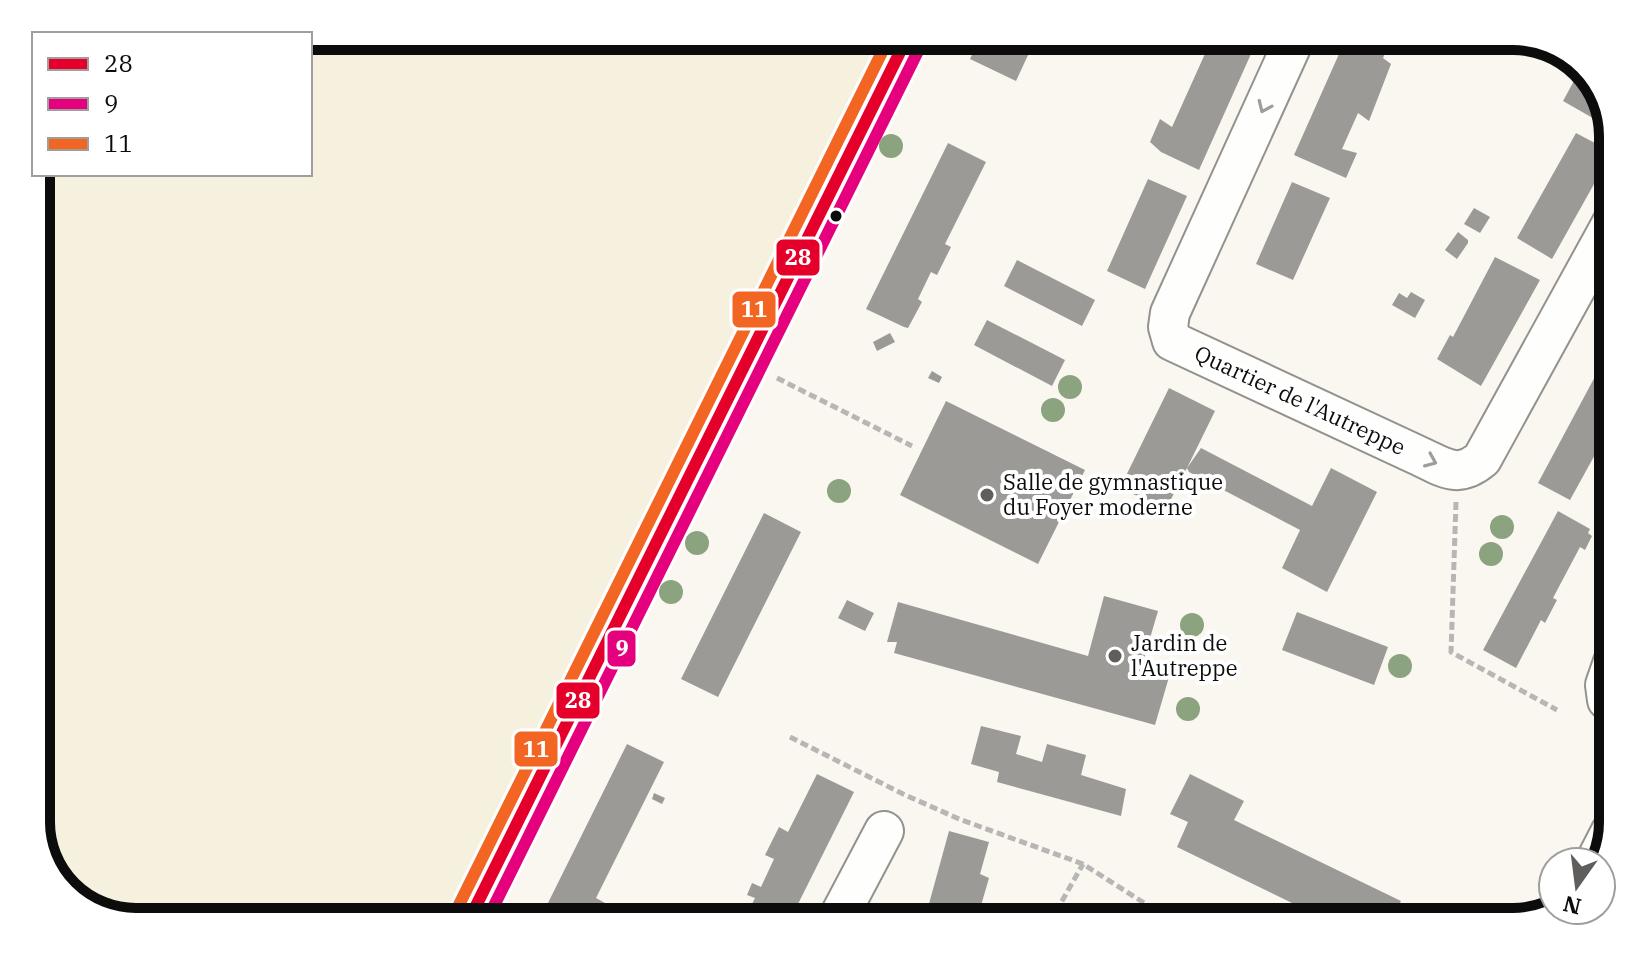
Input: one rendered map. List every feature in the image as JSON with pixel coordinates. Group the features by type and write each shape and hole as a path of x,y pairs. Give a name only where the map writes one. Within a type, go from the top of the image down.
{"street":[{"path":"475,908 901,50"},
{"name":"Quartier de l'Autreppe","path":"1290,50 1170,313 1168,327 1172,341 1457,472"},
{"path":"1457,472 1470,469 1482,459 1599,246"},
{"path":"843,908 884,831"}],"path":[{"path":"747,363 912,446"},
{"path":"1457,472 1451,652 1557,710"},
{"path":"790,737 959,819 1083,864 1152,908"},
{"path":"1058,908 1083,864"}],"shaded area":[{"path":"312,50 901,50 475,908 136,908 114,905 93,897 75,883 59,860 50,828 50,176 312,176"}],"building":[{"path":"974,50 1024,50 1029,53 1016,81 970,59"},
{"path":"1207,50 1253,50 1199,170 1161,152 1150,142 1160,119 1172,127"},
{"path":"1341,50 1387,50 1383,58 1391,64 1369,121 1358,113 1342,149 1357,153 1346,178 1294,155"},
{"path":"1576,77 1588,93 1597,121 1563,101"},
{"path":"1576,133 1599,145 1599,175 1552,259 1517,238"},
{"path":"948,143 986,162 945,244 951,247 937,275 931,272 918,299 922,302 908,328 866,309"},
{"path":"1148,179 1187,196 1145,289 1107,271"},
{"path":"1292,182 1330,198 1293,280 1256,264"},
{"path":"1474,208 1490,217 1480,233 1464,224"},
{"path":"1458,232 1468,243 1457,259 1445,250"},
{"path":"1495,257 1540,280 1481,386 1437,359 1450,335 1453,337"},
{"path":"1017,260 1095,300 1082,326 1004,286"},
{"path":"1411,292 1425,300 1415,318 1392,305 1399,293 1407,298"},
{"path":"987,320 1065,360 1052,386 974,345"},
{"path":"890,333 895,342 877,351 873,342"},
{"path":"1599,369 1599,447 1570,500 1538,483"},
{"path":"932,371 942,377 939,383 928,378"},
{"path":"1169,388 1215,411 1166,509 1120,488"},
{"name":"Salle de gymnastique du Foyer moderne","path":"946,401 1085,470 1038,564 900,495"},
{"path":"1201,448 1312,506 1331,468 1377,492 1327,592 1282,568 1300,530 1189,472 1187,468"},
{"path":"1558,511 1590,529 1588,533 1592,536 1585,550 1580,547 1553,598 1557,600 1545,623 1541,620 1516,668 1483,650"},
{"path":"764,513 801,532 718,697 681,679"},
{"path":"1104,596 1158,611 1141,669 1169,677 1155,725 894,653 897,642 887,642 898,602 1088,656"},
{"path":"847,600 874,613 865,631 838,618"},
{"path":"1297,612 1388,647 1374,685 1282,650"},
{"path":"981,726 1021,736 1016,754 1042,762 1047,744 1086,755 1081,775 1126,789 1121,816 997,782 999,772 971,764"},
{"path":"627,744 664,762 596,898 605,903 602,908 545,908"},
{"path":"817,774 854,792 796,908 750,908 755,898 747,895 752,883 761,887 774,859 765,855 779,827 788,832"},
{"path":"1190,774 1244,801 1234,820 1401,901 1398,908 1302,908 1177,847 1188,822 1170,814"},
{"path":"654,793 665,798 662,804 652,799"},
{"path":"949,831 989,842 980,874 989,878 980,908 971,905 970,908 928,908"}],"transit line":[{"name":"11","path":"457,908 883,50"},
{"name":"28","path":"475,908 901,50"},
{"name":"9","path":"493,908 919,50"}],"place":[{"name":"Salle de gymnastique du Foyer moderne","path":"987,495"},
{"name":"Jardin de l'Autreppe","path":"1115,656"}]}
